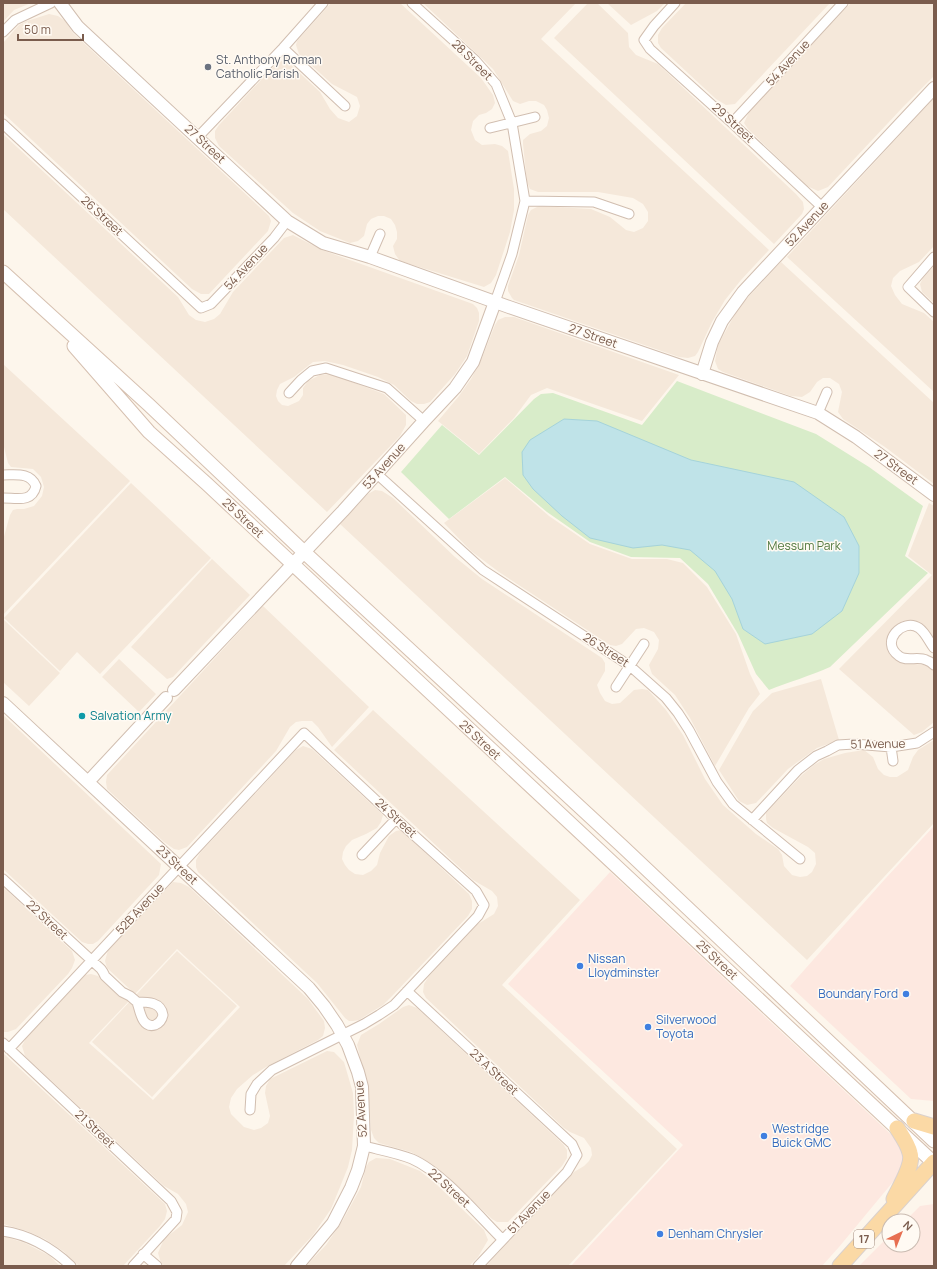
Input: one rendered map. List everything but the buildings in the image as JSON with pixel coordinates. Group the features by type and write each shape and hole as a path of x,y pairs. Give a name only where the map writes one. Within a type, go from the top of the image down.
{"main road":[{"name":"25 Street","path":"3,272 149,404 304,552 622,846 934,1141"},
{"name":"25 Street","path":"38,304 149,432 207,484 934,1162"},
{"path":"914,1121 934,1127"},
{"path":"888,1213 911,1164 911,1154 908,1145 897,1128"},
{"name":"17","path":"888,1213 934,1162"},
{"name":"17","path":"840,1266 881,1221"}],"street":[{"path":"3,32 15,20 51,3"},
{"name":"27 Street","path":"60,3 78,27 287,221 322,242 370,257 495,302 818,413 856,437 934,494"},
{"path":"198,137 283,48 323,3"},
{"name":"28 Street","path":"412,3 475,60 496,84 512,123 525,200"},
{"name":"29 Street","path":"675,3 654,26 644,40 650,49 732,123 822,208"},
{"name":"54 Avenue","path":"732,123 843,3"},
{"path":"283,48 345,106"},
{"name":"52 Avenue","path":"702,374 712,342 722,321 743,292 934,88"},
{"path":"490,128 535,117"},
{"name":"26 Street","path":"3,124 201,308"},
{"path":"525,200 594,202 629,214"},
{"name":"53 Avenue","path":"88,782 293,565 456,388 473,362 512,254 525,200"},
{"name":"54 Avenue","path":"201,308 211,304 274,238 287,221"},
{"path":"370,257 380,234"},
{"path":"934,257 908,287 934,312"},
{"path":"289,393 312,371 326,368 387,388 424,421"},
{"path":"818,413 827,392"},
{"name":"26 Street","path":"377,474 483,570 630,666 666,698 689,730 717,782 733,804 800,859"},
{"path":"3,475 26,476 30,478 36,486 33,494 29,497 3,498"},
{"path":"925,659 934,648 918,627 910,625 892,635 891,642 893,648 895,653 900,657 925,659 934,665"},
{"path":"616,687 644,644"},
{"name":"23 Street","path":"3,703 309,988 333,1018 343,1035"},
{"name":"51 Avenue","path":"752,820 798,770 816,756 838,746 869,744 891,747 917,743 934,732"},
{"name":"24 Street","path":"304,733 476,891 484,904 478,916 407,991"},
{"name":"52B Avenue","path":"6,1046 92,961 304,733"},
{"path":"891,747 893,760"},
{"path":"362,855 396,819"},
{"name":"22 Street","path":"3,879 103,972 110,973 126,987 134,999"},
{"path":"250,1110 251,1094 257,1084 272,1070 379,1016 394,1005 407,991"},
{"name":"23 A Street","path":"407,991 572,1144 577,1155"},
{"name":"52 Avenue","path":"297,1266 334,1223 351,1188 358,1170 364,1146 362,1087 353,1057 343,1035"},
{"name":"21 Street","path":"6,1046 171,1201 177,1212 176,1219 144,1254"},
{"name":"22 Street","path":"364,1146 413,1160 431,1171 453,1190 502,1239"},
{"name":"51 Avenue","path":"478,1266 567,1172 577,1155"},
{"path":"3,1231 23,1236 38,1242 71,1266"},
{"path":"133,1266 144,1254 157,1266"}],"shaded area":[{"path":"3,3 31,3 14,10 3,22"},
{"path":"331,3 400,3 481,78 493,95 495,103 492,109 479,115 473,121 471,130 475,140 482,145 495,144 502,146 508,151 514,189 514,210 510,232 496,275 491,283 484,287 400,261 395,254 393,246 397,239 395,225 391,219 384,216 378,216 371,219 367,224 364,236 358,241 350,243 320,231 293,213 219,146 215,138 215,131 219,125 274,66 281,61 289,63 320,92 330,109 338,118 349,122 357,116 360,106 357,97 332,84 299,54 296,45 297,41"},
{"path":"423,3 576,3 541,39 769,250 741,280 725,300 695,356 688,358 679,357 514,300 512,298 508,291 508,286 519,255 528,215 531,210 539,206 591,209 610,217 626,230 634,232 643,228 648,221 648,212 643,204 633,198 598,192 538,192 530,189 527,182 523,140 530,134 541,131 547,126 549,118 547,110 544,105 536,101 529,101 520,104 513,101 493,69"},
{"path":"588,3 597,3 628,33 629,47 636,55 658,64 803,202 804,209 802,214 774,244 554,38"},
{"path":"607,3 665,3 657,11 631,25"},
{"path":"686,3 830,3 735,104 726,105 716,99 661,48 658,43 658,35 662,28"},
{"path":"851,3 934,3 934,76 828,187 818,191 807,186 748,129 744,123 750,110"},
{"path":"49,14 58,16 65,21 73,33 269,216 271,221 268,231 209,294 201,294 192,289 3,113 3,43 19,25"},
{"path":"934,98 934,246 919,262 900,271 893,278 891,286 895,295 902,304 924,313 934,322 934,392 787,257"},
{"path":"3,134 178,297 189,315 196,320 205,322 214,319 220,314 233,292 284,238 293,235 322,250 473,304 479,313 479,321 467,356 455,374 430,402 424,404 417,404 411,401 394,385 378,377 343,365 325,361 313,362 294,377 280,384 276,396 282,405 288,406 299,401 303,395 303,388 308,381 320,375 331,374 384,394 406,415 406,425 400,436 327,512 3,209"},
{"path":"781,262 934,403 934,484 885,447 843,419 838,412 842,392 839,384 830,378 823,378 817,382 810,392 802,397 791,396 718,369 715,361 718,345 739,307"},
{"path":"934,266 934,303 922,292 920,284 923,278"},
{"path":"505,317 514,317 679,375 642,421 547,388 531,395 514,418 479,454 438,421 471,379 482,358 495,325 498,320"},
{"path":"3,364 130,481 3,615 3,540 10,515 13,510 34,506 42,496 44,487 41,477 33,469 11,467 8,463 3,443"},
{"path":"505,478 549,516 590,544 632,559 667,559 683,563 707,587 736,634 750,674 760,694 749,708 715,766 690,718 675,695 652,674 649,665 658,649 659,640 654,632 644,628 636,629 622,644 616,646 610,645 499,572 471,551 444,523"},
{"path":"131,483 211,558 100,674 77,652 60,671 4,618"},
{"path":"375,490 382,491 393,498 455,557 482,579 602,658 605,663 605,671 597,685 605,701 612,704 620,703 634,690 648,690 666,710 683,735 705,779 723,805 756,834 778,849 782,855 784,866 792,875 800,877 807,876 812,872 816,864 815,853 808,847 773,828 767,823 766,813 802,775 824,759 845,753 864,750 873,757 878,769 884,775 897,777 908,770 913,757 918,750 934,740 934,823 807,960 340,524 368,494"},
{"path":"929,503 934,506 934,641 923,625 911,620 902,621 895,626 890,631 887,643 888,649 897,660 902,663 927,665 934,669 934,722 922,732 914,735 839,669 932,575 908,556"},
{"path":"212,559 250,595 173,677 167,679 131,647"},
{"path":"263,606 369,707 332,747 312,721 296,722 290,727 276,751 187,847 179,850 174,849 164,842 107,789 107,775"},
{"path":"3,619 60,673 29,706 3,682"},
{"path":"119,659 156,694 139,712 102,677"},
{"path":"821,679 839,740 817,748 788,769 756,803 747,805 739,801 719,770 753,711 772,693"},
{"path":"373,710 580,900 502,985 677,1149 568,1266 486,1266 574,1172 589,1161 592,1155 591,1148 584,1138 564,1128 426,998 423,992 424,984 429,976 478,924 494,914 498,906 497,897 492,891 473,880 334,750"},
{"path":"3,715 161,864 159,875 98,941 93,944 82,942 3,869"},
{"path":"303,746 312,749 383,815 377,828 352,840 346,846 342,859 349,870 355,874 363,875 371,871 377,865 380,853 389,836 396,831 401,830 469,894 472,901 472,909 468,916 394,994 383,1005 359,1020 349,1021 345,1018 317,983 198,872 196,867 196,860 200,853 296,750"},
{"path":"934,826 934,1101 911,1099 790,986"},
{"path":"610,872 898,1141 904,1157 897,1177 822,1266 571,1266 683,1145 508,984"},
{"path":"173,882 181,883 189,887 308,999 324,1021 325,1028 323,1036 318,1040 266,1067 253,1075 237,1089 231,1098 229,1107 231,1114 244,1127 254,1130 261,1128 268,1123 270,1116 265,1093 266,1086 270,1079 327,1051 334,1052 344,1062 353,1093 354,1115 352,1150 348,1167 331,1209 313,1235 284,1266 165,1266 161,1263 158,1253 164,1239 182,1225 188,1212 186,1204 178,1194 164,1186 25,1056 22,1046 27,1036 85,975 91,974 98,976 129,1001 89,1043 153,1100 240,1007 177,949 135,994 107,968 105,961 108,950"},
{"path":"3,887 72,951 75,960 68,974 16,1029 8,1032 3,1032"},
{"path":"177,951 237,1006 152,1097 92,1042"},
{"path":"409,1005 417,1008 563,1144 567,1150 567,1158 562,1166 508,1222 497,1222 492,1219 447,1176 422,1158 411,1152 379,1143 374,1138 371,1130 368,1088 357,1045 361,1035 403,1007"},
{"path":"3,1053 165,1204 167,1211 165,1219 123,1266 79,1266 63,1251 45,1239 27,1231 3,1224"},
{"path":"376,1158 390,1159 420,1171 436,1184 484,1230 488,1240 478,1257 469,1266 306,1266 326,1245 343,1220 361,1187 366,1167 369,1162"},
{"path":"934,1204 934,1266 859,1266 881,1244 881,1253 921,1253 921,1213 913,1213 920,1206"},
{"path":"3,1236 25,1243 50,1256 60,1266 3,1266"}],"green space":[{"name":"Messum Park","path":"677,381 816,434 869,467 923,506 905,556 928,573 830,667 769,690 756,674 738,634 708,584 680,558 631,557 590,542 547,512 505,477 449,519 401,472 442,425 479,455 534,399 541,394 553,393 642,425"}],"water":[{"path":"564,419 597,421 691,460 794,482 844,517 859,546 859,573 842,611 812,634 765,644 743,629 732,599 715,571 690,550 662,545 633,548 590,538 562,516 533,489 523,475 522,452 530,440"}],"place":[{"name":"St. Anthony Roman Catholic Parish","path":"208,67"},
{"name":"Salvation Army","path":"82,716"},
{"name":"Nissan Lloydminster","path":"580,966"},
{"name":"Boundary Ford","path":"906,994"},
{"name":"Silverwood Toyota","path":"648,1027"},
{"name":"Westridge Buick GMC","path":"764,1136"},
{"name":"Denham Chrysler","path":"660,1234"}]}
